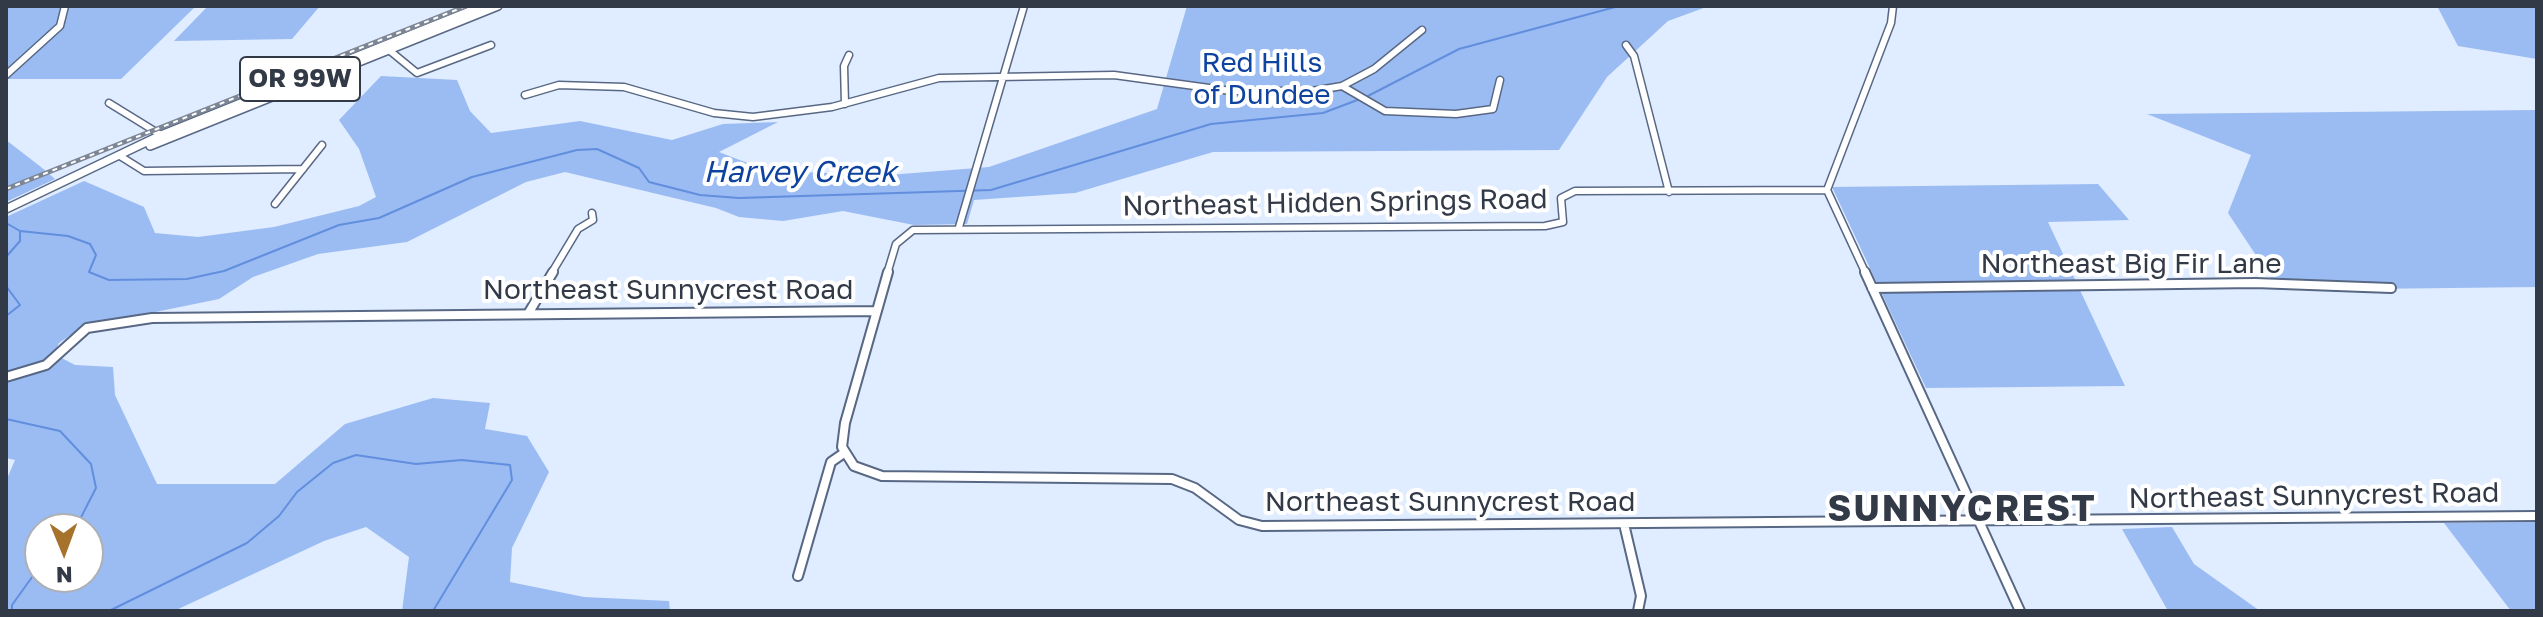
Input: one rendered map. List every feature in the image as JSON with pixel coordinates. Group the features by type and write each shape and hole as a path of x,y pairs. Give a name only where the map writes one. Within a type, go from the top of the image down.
{"main road":[{"name":"OR 99W","path":"120,156 161,135 482,6"},
{"name":"OR 99W","path":"6,209 120,156 498,6"}],"street":[{"path":"6,75 60,26 65,6"},
{"path":"876,311 902,236 913,230 959,227 1024,6"},
{"path":"1893,6 1891,23 1827,190 2020,611"},
{"path":"525,95 564,84 624,87 735,117 801,112 845,104 928,80 1005,76 1121,75 1243,91 1312,91 1342,86 1382,63 1422,30"},
{"path":"389,50 417,73 491,45"},
{"path":"1626,45 1634,56 1669,192"},
{"path":"845,104 844,66 849,55"},
{"path":"1342,86 1378,108 1394,113 1488,112 1495,107 1500,80"},
{"path":"109,103 161,135"},
{"path":"275,204 322,145"},
{"path":"120,156 144,171 303,169"},
{"name":"Northeast Hidden Springs Road","path":"959,227 1549,226 1564,221 1560,201 1566,193 1827,190"},
{"path":"528,314 578,229 593,220 592,213"},
{"name":"Northeast Big Fir Lane","path":"1872,288 2266,283 2391,288"},
{"name":"Northeast Sunnycrest Road","path":"6,377 46,365 87,328 125,320 182,316 876,311 842,434 844,453 854,466 882,476 1172,479 1195,488 1239,520 1262,526 2537,516"},
{"path":"798,576 831,462 844,453"},
{"path":"1624,524 1641,596 1638,611"}],"green space":[{"path":"6,6 196,6 121,79 6,79"},
{"path":"208,6 320,6 292,39 174,41"},
{"name":"Red Hills of Dundee","path":"1187,6 1709,6 1668,21 1607,77 1559,150 1213,152 1075,193 974,200 967,224 914,225 843,211 783,221 739,217 716,208 565,172 526,182 407,242 318,254 253,277 219,299 82,327 59,343 54,354 75,365 113,367 115,395 157,484 275,484 345,424 433,398 490,403 485,429 527,436 549,472 512,548 510,582 584,597 669,601 670,611 402,611 409,557 366,527 324,541 174,611 6,611 6,481 15,460 6,458 6,217 84,181 144,207 155,233 198,237 274,227 359,206 376,197 359,149 339,120 381,76 457,80 470,111 491,133 580,121 672,140 723,124 778,122 719,152 768,171 889,175 989,167 1157,109"},
{"path":"2437,6 2537,6 2537,59 2458,46"},
{"path":"2537,110 2537,287 2279,290 2228,213 2251,155 2147,114"},
{"path":"6,140 41,167 55,179 6,202"},
{"path":"2098,184 2129,220 2048,222 2125,386 1926,388 1832,187"},
{"path":"2537,522 2537,611 2511,611 2444,523"},
{"path":"2172,527 2194,564 2260,611 2168,611 2122,529"}],"waterway":[{"name":"Harvey Creek","path":"1366,97 1459,49 1619,6"},
{"name":"Harvey Creek","path":"20,231 68,236 90,244 96,255 89,272 109,280 187,279 224,271 339,225 379,218 472,177 577,150 597,149 639,168 649,182 700,195 739,198 991,190 1211,124 1323,113 1360,99"},
{"path":"6,223 20,231"},
{"path":"6,257 20,241 20,231"},
{"path":"6,286 20,305 6,316"},
{"path":"6,419 60,431 91,464 96,488 83,513"},
{"path":"109,611 247,543 279,516 297,492 333,463 356,455 416,464 462,460 510,465 512,480 433,611"},
{"path":"12,611 12,605 24,588"}],"railway":[{"path":"6,189 466,6"}],"district":[{"name":"SUNNYCREST","path":"1962,510"}]}
